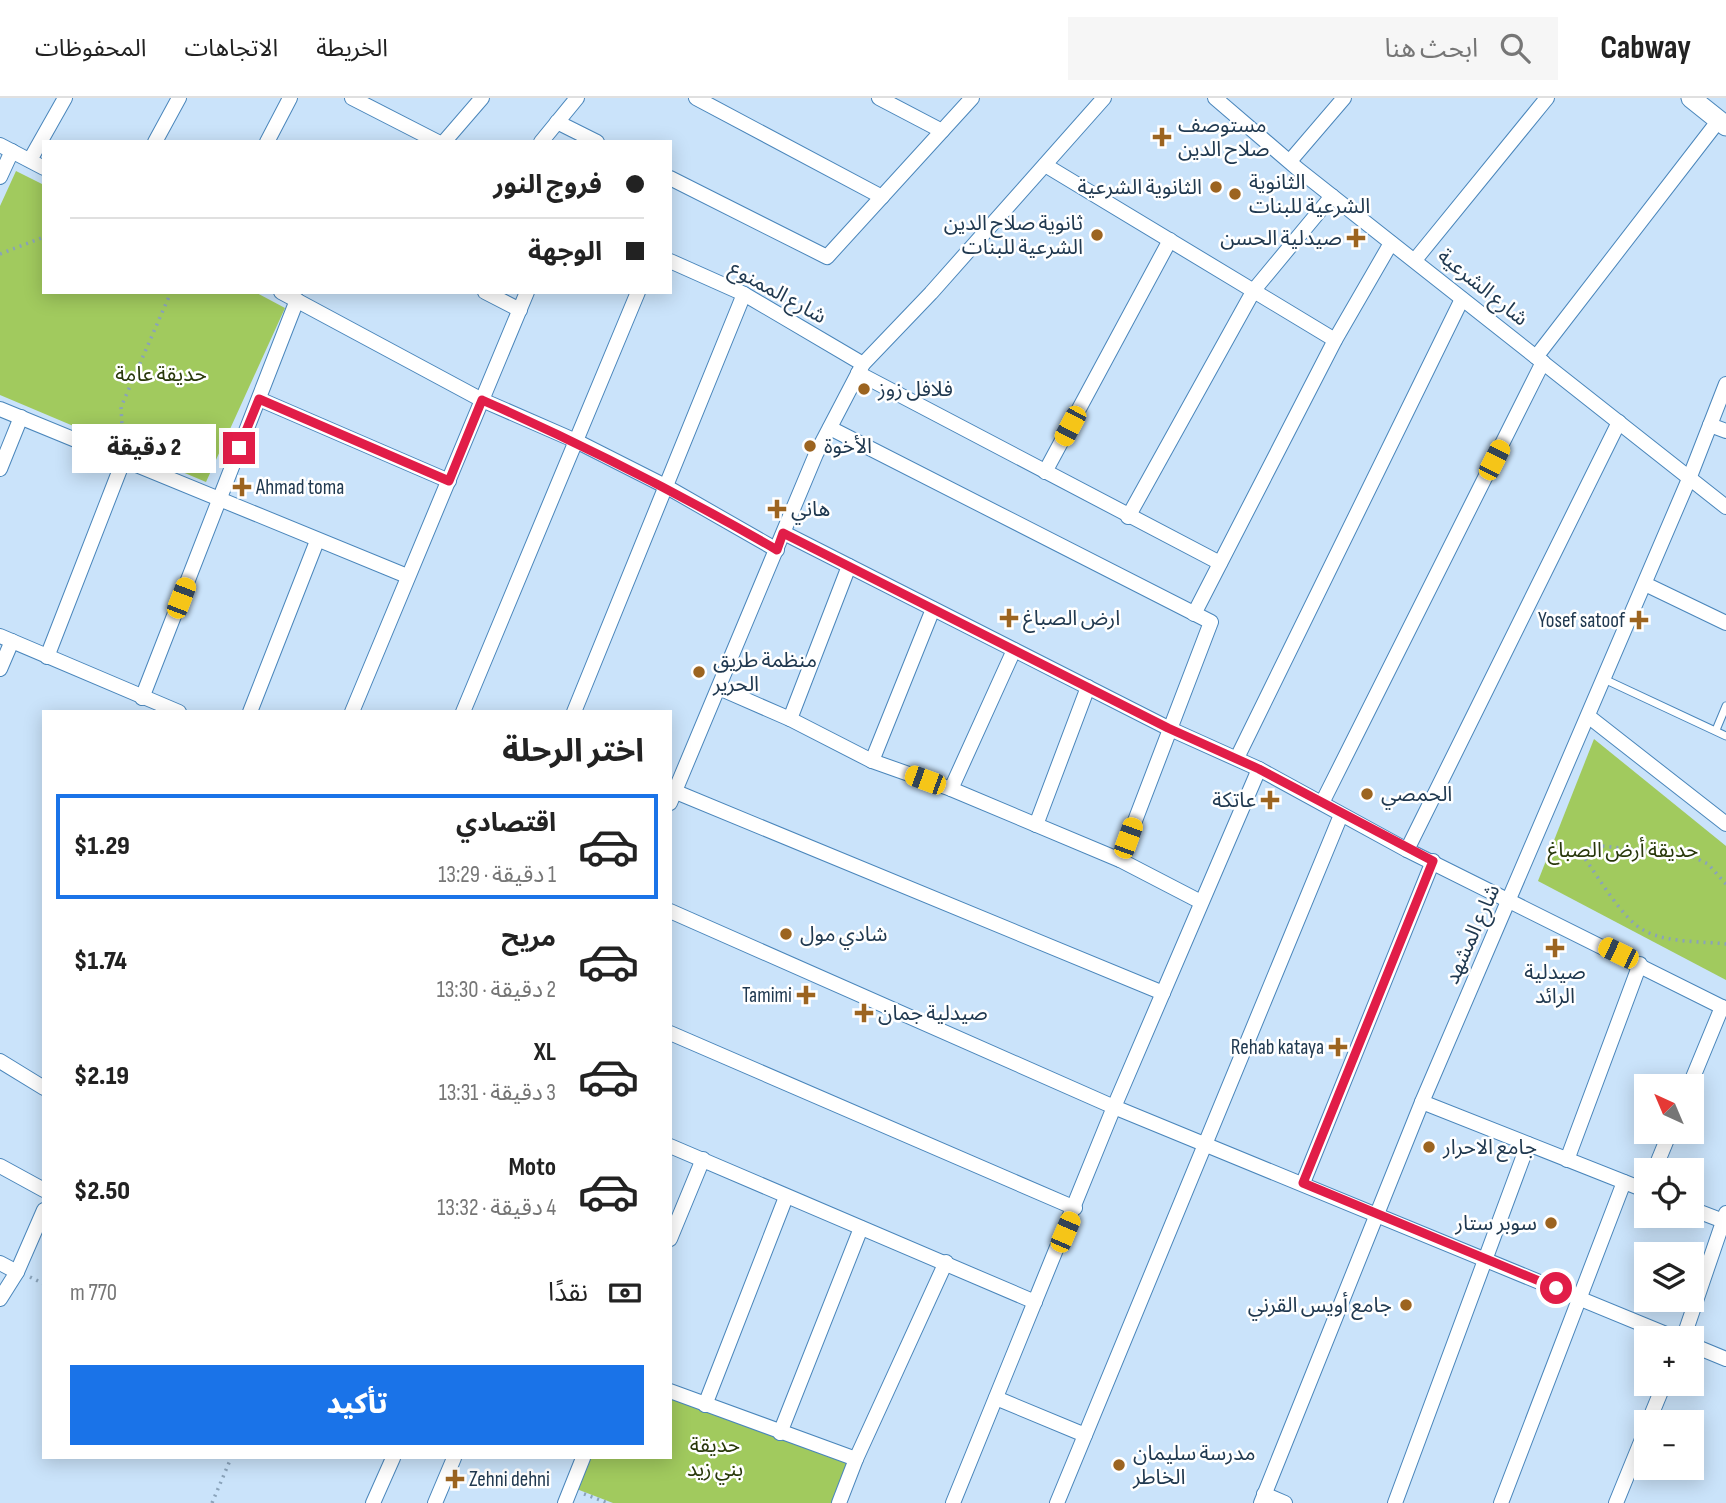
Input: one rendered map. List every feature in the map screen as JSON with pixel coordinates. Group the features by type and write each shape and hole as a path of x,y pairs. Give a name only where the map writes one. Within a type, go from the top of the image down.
{"street":[{"path":"30,160 65,98"},
{"path":"156,140 179,98"},
{"path":"268,140 290,98"},
{"path":"352,98 371,102 435,140"},
{"path":"446,140 482,98"},
{"path":"543,140 578,98"},
{"path":"696,98 882,197"},
{"path":"879,98 942,131"},
{"path":"672,179 827,257 972,98"},
{"path":"1104,98 861,368 830,428 783,533 673,798 1163,993"},
{"name":"شارع الشرعية","path":"1215,98 1332,196 1726,507"},
{"path":"1290,161 1344,98"},
{"path":"1415,260 1547,98"},
{"path":"1322,803 1540,359 1722,123 1691,98"},
{"path":"557,122 593,140"},
{"path":"0,177 6,148 42,167"},
{"path":"1045,165 1335,340"},
{"path":"1129,517 1254,290 1332,196"},
{"path":"1045,472 1170,240"},
{"path":"1194,614 1335,340 1391,243"},
{"name":"شارع الممنوع","path":"672,262 744,294 861,368 1045,472 1220,564"},
{"path":"285,294 482,400 576,441 667,487 777,550"},
{"path":"489,294 520,310"},
{"path":"353,710 526,294"},
{"path":"464,710 637,294"},
{"path":"575,710 744,294"},
{"path":"1237,758 1462,299"},
{"path":"142,698 296,300"},
{"name":"شارع المشهد","path":"1262,1499 1422,1102 1645,584 1726,384"},
{"path":"259,399 449,481"},
{"path":"0,409 407,576"},
{"path":"0,469 21,417"},
{"path":"1407,850 1619,422"},
{"path":"1710,425 1726,431"},
{"path":"830,428 1211,622 1168,728 1120,860"},
{"path":"47,657 124,459"},
{"path":"783,533 1168,728 1259,769 1407,850 1724,1008 1695,1074"},
{"path":"251,710 317,541"},
{"path":"790,719 849,566"},
{"path":"1645,584 1726,623"},
{"path":"872,761 933,609"},
{"path":"0,669 6,638 174,710"},
{"path":"951,789 1014,650"},
{"path":"1036,825 1088,687"},
{"path":"719,688 790,719 872,761 951,789 1120,860 1201,902"},
{"path":"1588,716 1726,824"},
{"path":"953,1503 1114,1107 1259,769"},
{"path":"1057,1503 1341,815"},
{"path":"1303,1183 1433,861"},
{"path":"672,912 1114,1107 1648,1326"},
{"path":"1567,1160 1640,964"},
{"path":"672,1034 1075,1208"},
{"path":"0,1061 42,1087"},
{"path":"1422,1102 1634,1186"},
{"path":"1395,1503 1528,1144"},
{"path":"672,1147 1035,1302"},
{"path":"672,1234 703,1159"},
{"path":"0,1166 42,1189"},
{"path":"1501,1503 1624,1182"},
{"path":"705,1405 786,1197"},
{"path":"1685,1326 1725,1219 1704,1213"},
{"path":"0,1299 17,1272 42,1215"},
{"path":"780,1433 861,1228"},
{"path":"839,1503 856,1459 946,1262"},
{"path":"0,1263 17,1272"},
{"path":"1704,1350 1726,1359"},
{"path":"672,1392 856,1459"},
{"path":"996,1398 1085,1435"},
{"path":"373,1503 393,1459"},
{"path":"435,1503 454,1459"},
{"path":"568,1496 583,1459"},
{"path":"1616,1503 1634,1459"},
{"path":"1262,1499 1285,1503"}],"lane":[{"path":"1603,679 1726,736"},
{"path":"1716,730 1726,706"}],"path":[{"path":"0,254 42,238"},
{"path":"124,459 121,407 170,294"},
{"path":"1726,884 1708,864 1689,855 1593,845 1585,859 1632,920 1644,930 1663,937 1726,944"},
{"path":"212,1503 231,1459"},
{"path":"568,1496 608,1503"}],"green space":[{"name":"حديقة عامة","path":"16,171 42,184 42,294 259,294 285,308 206,482 0,395 0,206"},
{"name":"حديقة أرض الصباغ","path":"1594,739 1726,846 1726,980 1538,881"},
{"name":"حديقة بني زيد","path":"672,1393 853,1459 836,1503 613,1503 574,1488 586,1459 672,1459"}],"place":[{"name":"مستوصف صلاح الدين","path":"1162,137"},
{"name":"الثانوية الشرعية","path":"1216,187"},
{"name":"الثانوية الشرعية للبنات","path":"1235,194"},
{"name":"ثانوية صلاح الدين الشرعية للبنات","path":"1097,235"},
{"name":"صيدلية الحسن","path":"1356,238"},
{"name":"فلافل زوز","path":"864,389"},
{"name":"الأخوة","path":"810,446"},
{"name":"Ahmad toma","path":"242,487"},
{"name":"هاني","path":"777,509"},
{"name":"ارض الصباغ","path":"1009,618"},
{"name":"Yosef satoof","path":"1639,620"},
{"name":"منظمة طريق الحرير","path":"699,672"},
{"name":"الحمصي","path":"1367,794"},
{"name":"عاتكة","path":"1270,800"},
{"name":"شادي مول","path":"786,934"},
{"name":"صيدلية الرائد","path":"1555,948"},
{"name":"Tamimi","path":"806,995"},
{"name":"صيدلية جمان","path":"864,1013"},
{"name":"Rehab kataya","path":"1338,1047"},
{"name":"جامع الاحرار","path":"1429,1147"},
{"name":"سوبر ستار","path":"1551,1223"},
{"name":"جامع أويس القرني","path":"1406,1305"},
{"name":"مدرسة سليمان الخاطر","path":"1119,1465"},
{"name":"Zehni dehni","path":"455,1479"}],"route":[{"path":"239,448 259,399 449,481 482,400 576,441 667,487 777,550 783,533 1168,728 1259,769 1407,850 1433,861 1303,1183 1556,1288"}]}
